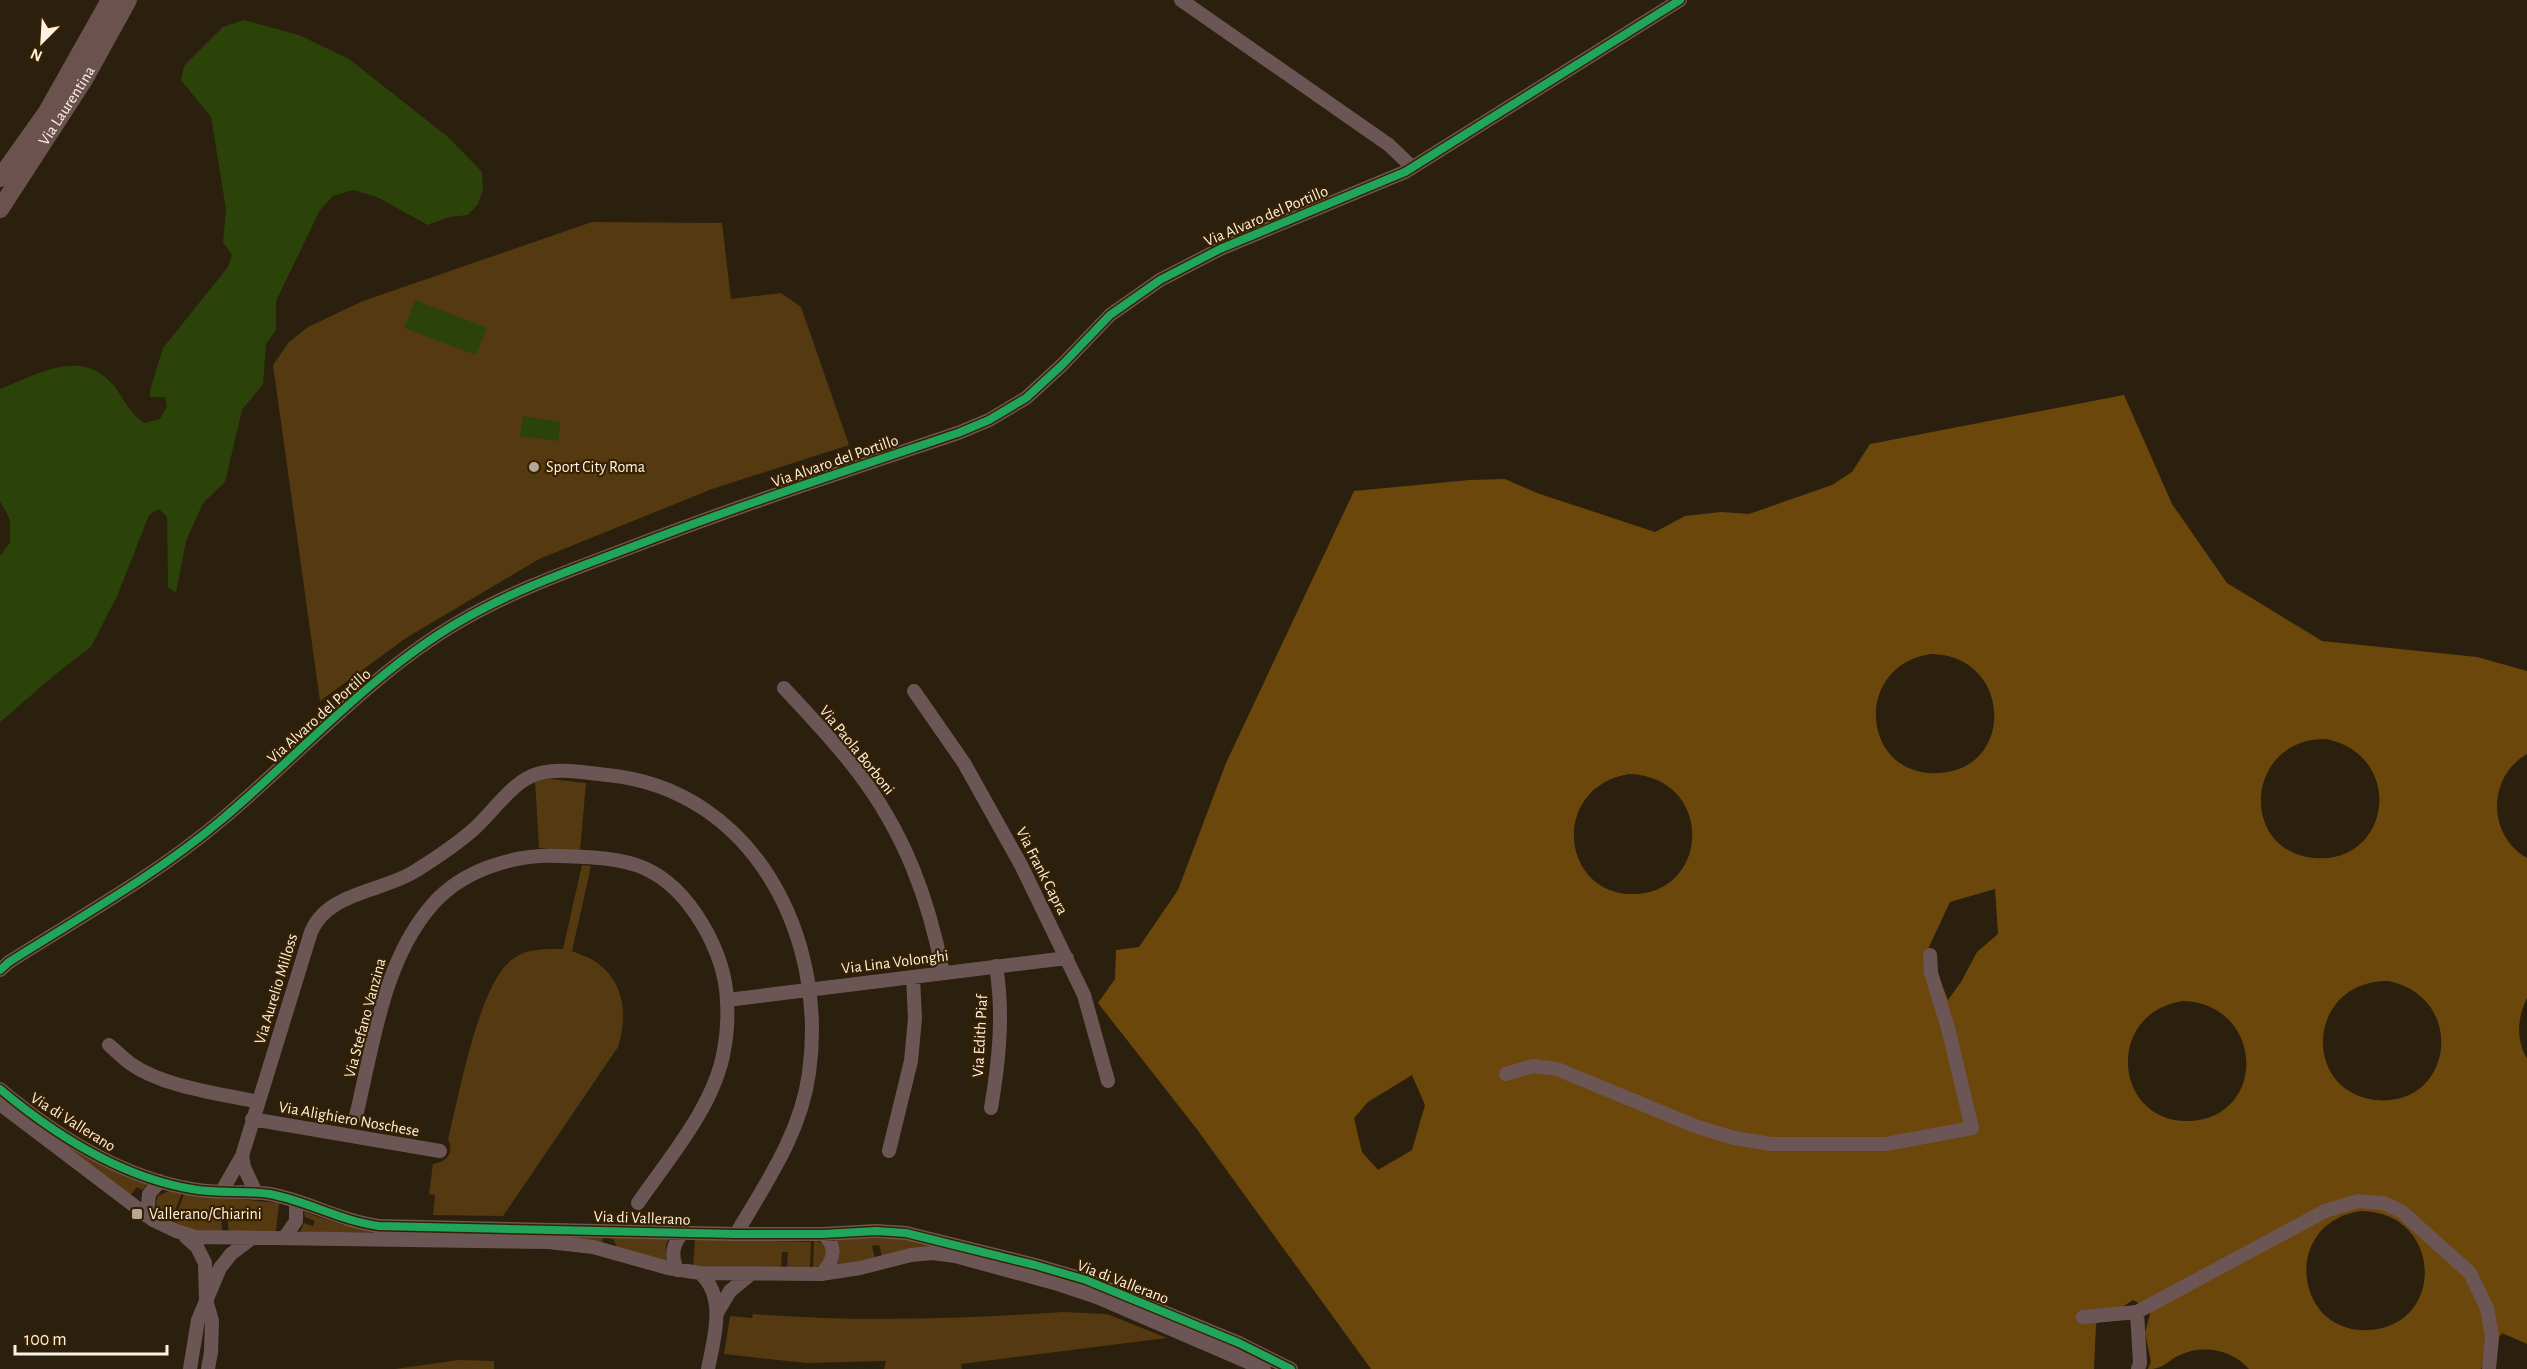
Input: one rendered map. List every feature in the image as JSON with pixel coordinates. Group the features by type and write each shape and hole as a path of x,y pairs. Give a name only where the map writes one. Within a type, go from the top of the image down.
{"main road":[{"name":"Via Laurentina","path":"0,178 47,112 110,0"},
{"name":"Via Laurentina","path":"0,210 84,78 128,0"}],"street":[{"path":"1181,0 1389,145 1412,167"},
{"name":"Via Alvaro del Portillo","path":"3,965 132,884 200,837 388,672 468,616 529,587 647,541 958,433 989,420 1038,389 1110,315 1160,280 1220,249 1368,189 1412,167 1680,0"},
{"name":"Via Paola Borboni","path":"784,688 857,771 895,828 916,873 926,902 943,973"},
{"name":"Via Frank Capra","path":"914,691 950,741 993,813 1067,958 1088,1005 1108,1081"},
{"name":"Via Aurelio Milloss","path":"222,1191 242,1156 311,932 322,914 338,903 414,873 471,831 522,781 544,772 614,776 649,782 679,794 712,815 750,851 779,894 801,946 810,989 810,1064 800,1112 778,1164 736,1234"},
{"name":"Via Stefano Vanzina","path":"356,1116 388,986 406,942 428,910 442,895 468,878 504,861 530,856 573,856 629,863 657,875 679,894 701,924 720,964 728,1000 724,1050 714,1084 702,1108 638,1203"},
{"path":"1506,1074 1533,1066 1557,1069 1695,1126 1734,1138 1771,1144 1886,1144 1972,1128 1948,1029 1931,973 1930,955"},
{"name":"Via Lina Volonghi","path":"728,1000 1067,958"},
{"name":"Via Edith Piaf","path":"991,1108 1000,1032 996,966"},
{"path":"889,1151 912,1061 915,1018 913,977"},
{"path":"109,1045 132,1065 162,1078 258,1102"},
{"name":"Via di Vallerano","path":"0,1089 82,1147 115,1164 160,1181 192,1189 270,1194 340,1218 379,1226 736,1234 823,1234 876,1231 906,1233 1056,1271 1099,1285 1239,1343 1291,1369"},
{"name":"Via di Vallerano","path":"0,1104 147,1216 181,1233 208,1239 285,1237 549,1242 609,1251 677,1270 700,1273 821,1274 912,1255 933,1253 961,1258 1098,1297 1264,1369"},
{"name":"Via Alighiero Noschese","path":"252,1119 440,1151"},
{"path":"242,1156 244,1167 256,1193"},
{"path":"147,1216 150,1194 160,1181"},
{"path":"2083,1317 2097,1318 2137,1312 2325,1211 2358,1201 2383,1203 2401,1211 2470,1273 2487,1308 2492,1337 2489,1369"},
{"path":"285,1237 297,1221 296,1202"},
{"path":"677,1270 673,1248 683,1232"},
{"path":"181,1233 197,1247 203,1256 206,1300 212,1321 208,1369"},
{"path":"821,1274 830,1264 834,1254 832,1246 823,1234"},
{"path":"190,1369 198,1320 223,1263 252,1238"},
{"path":"700,1273 713,1287 717,1313 708,1369"},
{"path":"717,1313 730,1291 752,1273"},
{"path":"2137,1312 2140,1363 2138,1369"}],"shaded area":[{"path":"244,20 299,35 349,59 448,137 482,172 483,190 478,204 468,215 449,217 428,225 377,197 353,190 333,196 320,210 276,301 276,330 266,344 263,384 242,410 225,482 203,503 186,541 176,593 168,587 167,517 159,509 149,515 118,594 91,647 0,722 0,556 10,542 10,520 0,501 0,389 60,367 89,368 102,375 115,387 131,411 144,423 160,419 167,406 165,397 150,397 150,390 163,348 228,267 232,255 223,242 226,209 211,117 181,80 184,66 223,27"},
{"name":"Sport City Roma","path":"592,222 722,223 731,299 781,293 801,307 849,445 712,489 539,559 406,638 320,701 273,365 289,342 308,327 363,301"},
{"path":"415,300 487,328 476,355 404,328"},
{"path":"2124,395 2172,504 2227,583 2322,641 2477,657 2527,671 2527,754 2514,764 2504,777 2497,806 2504,835 2514,848 2527,858 2527,998 2521,1013 2519,1028 2521,1044 2527,1059 2527,1344 2502,1333 2487,1353 2481,1369 2249,1369 2226,1353 2199,1350 2175,1357 2154,1369 2148,1369 2151,1362 2145,1333 2151,1310 2133,1300 2096,1324 2094,1369 1371,1369 1196,1128 1098,1003 1115,979 1116,950 1139,947 1178,890 1226,763 1354,491 1469,480 1505,479 1537,493 1655,532 1685,516 1721,512 1749,514 1832,485 1852,472 1870,444","holes":["1931,654 1958,659 1977,672 1989,691 1994,712 1992,734 1982,753 1964,767 1939,773 1913,770 1894,758 1882,741 1876,720 1878,698 1888,678 1905,663","2326,739 2352,749 2369,765 2378,786 2379,807 2373,828 2360,845 2340,856 2314,858 2289,851 2272,836 2263,817 2261,796 2267,774 2279,756 2299,744","1629,774 1656,780 1676,793 1688,812 1692,833 1689,855 1679,874 1661,888 1637,894 1611,891 1592,879 1580,861 1574,840 1576,819 1586,799 1603,783","1995,889 1998,934 1977,952 1961,982 1948,1000 1928,949 1950,902","2388,981 2414,991 2431,1007 2440,1028 2441,1050 2435,1070 2422,1087 2402,1098 2376,1100 2351,1093 2334,1078 2325,1059 2323,1037 2329,1016 2341,998 2361,985","2183,1001 2210,1007 2229,1020 2241,1039 2246,1060 2244,1082 2234,1101 2216,1115 2191,1121 2165,1117 2146,1106 2134,1088 2128,1067 2130,1045 2140,1025 2157,1010","1412,1075 1425,1105 1412,1150 1378,1170 1362,1152 1354,1118 1368,1102","2361,1211 2388,1216 2408,1229 2420,1248 2425,1269 2422,1290 2412,1309 2395,1323 2370,1330 2344,1327 2325,1315 2312,1297 2307,1276 2308,1255 2318,1235 2335,1219"]},
{"path":"523,416 561,422 558,441 520,436"},
{"path":"550,779 586,783 580,851 539,848 535,781"},
{"path":"582,865 591,866 572,951 593,960 604,968 618,988 623,1023 618,1047 503,1216 433,1215 435,1195 429,1194 433,1164 443,1161 450,1152 448,1139 464,1069 490,990 502,970 514,958 526,952 563,949"},
{"path":"55,1138 148,1183 142,1190 137,1187 130,1196"},
{"path":"171,1190 182,1193 170,1223 160,1215 156,1205 158,1196"},
{"path":"184,1194 279,1203 276,1231 229,1233 227,1214 221,1214 222,1234 195,1231 173,1224"},
{"path":"304,1212 340,1224 377,1232 300,1232 304,1223 313,1226 315,1221 305,1217"},
{"path":"542,1236 670,1237 666,1245 667,1262 617,1247 613,1239 603,1237 602,1242 610,1245"},
{"path":"897,1238 949,1248 918,1248 882,1256 879,1245 872,1246 875,1258 836,1266 840,1255 835,1239"},
{"path":"695,1239 811,1242 810,1267 787,1268 788,1252 782,1252 781,1267 693,1267"},
{"path":"814,1240 822,1243 828,1251 822,1265 813,1268"},
{"path":"1063,1312 1107,1314 1167,1338 961,1364 962,1369 884,1369 886,1361 806,1363 724,1354 730,1316 752,1318 753,1314 908,1319"},
{"path":"459,1360 494,1361 494,1369 395,1369"}],"cycle path":[{"path":"0,970 9,962 144,877 195,841 249,796 364,691 425,644 457,623 520,591 585,564 793,489 958,433 989,420 1026,398 1062,365 1110,315 1160,280 1220,249 1405,172 1680,0"},
{"path":"0,1089 43,1122 90,1152 140,1175 192,1189 270,1194 351,1220 379,1226 736,1234 823,1234 876,1231 906,1233 1086,1280 1239,1343 1291,1369"}],"place":[{"name":"Sport City Roma","path":"534,467"},
{"name":"Vallerano/Chiarini","path":"137,1214"}]}
